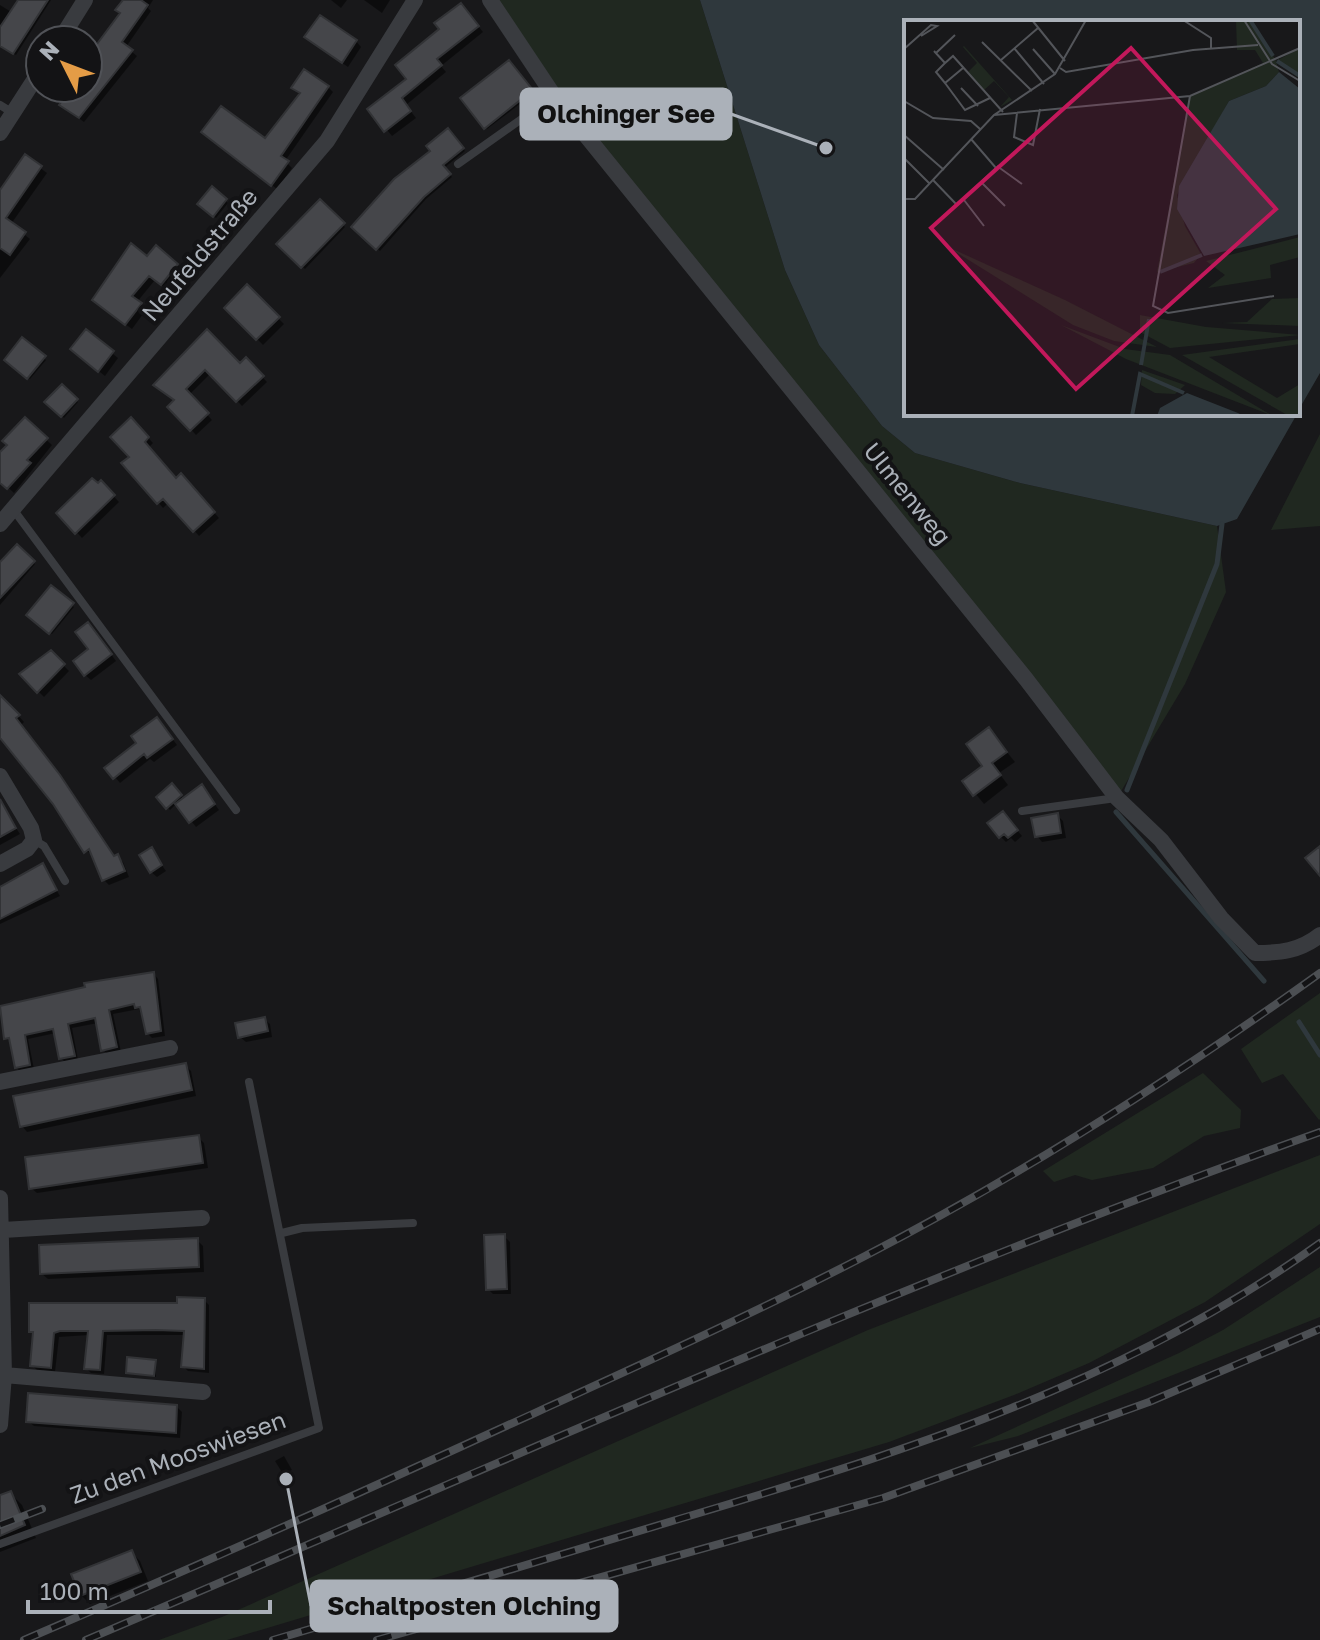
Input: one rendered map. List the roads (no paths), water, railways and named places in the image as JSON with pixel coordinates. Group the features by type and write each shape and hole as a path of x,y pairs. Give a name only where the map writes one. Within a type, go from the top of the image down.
{"street":[{"path":"70,24 85,0"},
{"name":"Neufeldstraße","path":"0,524 186,310 327,141 415,0"},
{"name":"Ulmenweg","path":"490,0 554,96 1026,679 1117,798 1161,840 1221,918 1255,953 1280,953 1307,946 1320,935"},
{"path":"0,133 6,109 24,89"},
{"path":"0,776 31,828 34,840 27,849 0,864"},
{"path":"0,1082 170,1048"},
{"path":"0,1198 4,1375 0,1425"},
{"path":"3,1230 202,1218"},
{"path":"4,1375 203,1392"}],"lane":[{"path":"458,164 554,96"},
{"path":"12,508 236,810"},
{"path":"1022,811 1117,798"},
{"path":"34,840 44,846 65,881"},
{"name":"Zu den Mooswiesen","path":"0,1544 319,1428 282,1233 249,1082"},
{"path":"282,1233 302,1228 413,1223"}],"waterway":[{"path":"1127,790 1217,564 1222,524"},
{"path":"1116,812 1264,981"},
{"path":"1299,1022 1320,1055"}],"railway":[{"path":"24,1640 259,1538 587,1389 865,1256 983,1192 1098,1123 1320,973"},
{"path":"86,1640 853,1312 1163,1189 1320,1132"},
{"path":"273,1640 763,1494 930,1439 1012,1408 1092,1374 1170,1335 1246,1292 1320,1243"},
{"path":"377,1640 883,1498 1149,1402 1320,1329"},
{"path":"0,1525 42,1509"}],"place":[{"name":"Olchinger See","path":"826,148"},
{"name":"Schaltposten Olching","path":"286,1479"}]}
